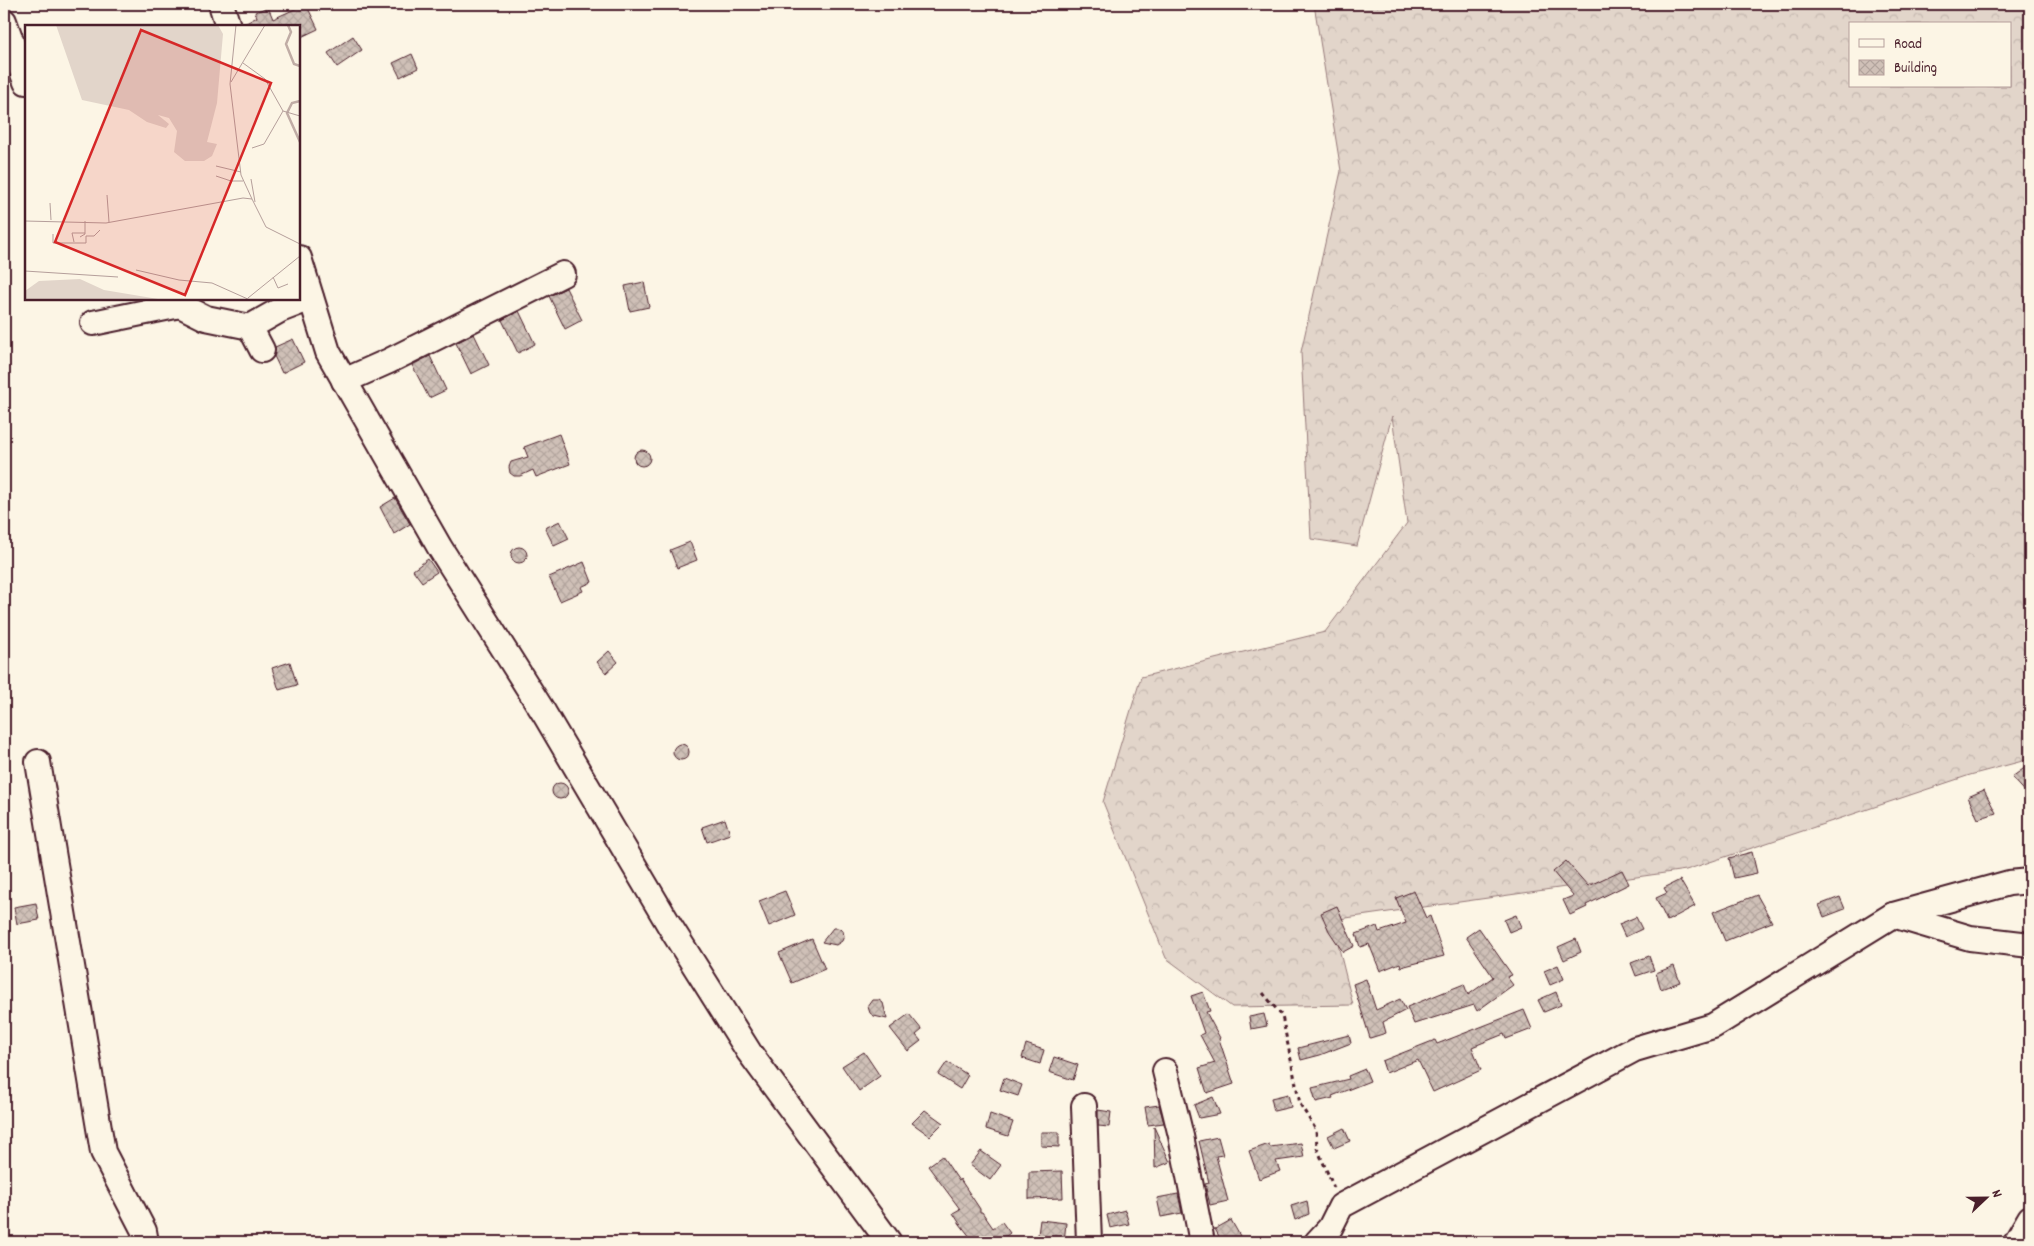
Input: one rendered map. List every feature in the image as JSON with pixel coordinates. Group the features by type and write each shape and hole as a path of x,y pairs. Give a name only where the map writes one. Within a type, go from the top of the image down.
{"street":[{"path":"221,4 228,25"},
{"path":"4,21 25,79"},
{"path":"300,261 328,352 440,548 544,713 671,928 744,1044 889,1242"},
{"path":"344,381 389,361 563,274"},
{"path":"93,323 179,302 206,318 250,327 280,310 312,298"},
{"path":"250,327 262,350"},
{"path":"38,762 102,1152 144,1231 146,1242"},
{"path":"1317,1242 1330,1228 1341,1206 1635,1049 1713,1026 1893,915 2009,883 2030,881"},
{"path":"1893,915 1970,938 2030,945"},
{"path":"1165,1071 1181,1136 1202,1242"},
{"path":"1084,1106 1089,1242"},
{"path":"2016,1242 2030,1218"}],"path":[{"path":"1263,993 1282,1016 1300,1104 1316,1130 1317,1148 1341,1206"}],"green space":[{"path":"1314,4 2030,4 2030,759 1970,775 1686,870 1332,920 1353,1005 1232,1007 1166,958 1103,802 1141,677 1325,632 1407,523 1392,416 1357,546 1311,539 1301,352 1341,171"}],"building":[{"path":"306,4 318,29 300,38 300,25 243,25 257,17 255,12 268,7 273,19"},
{"path":"353,36 362,50 337,67 328,53"},
{"path":"412,54 418,68 400,77 393,63"},
{"path":"644,282 649,307 630,311 625,286"},
{"path":"566,288 582,320 565,329 549,296"},
{"path":"519,311 535,344 518,353 502,320"},
{"path":"474,334 489,365 471,374 456,343"},
{"path":"293,339 304,362 282,373 274,356 275,347"},
{"path":"430,356 446,390 429,398 412,365"},
{"path":"559,434 570,464 536,477 533,470 520,476 514,476 510,473 509,467 511,462 528,457 524,447"},
{"path":"639,450 645,450 650,455 648,464 639,466 634,461 634,455"},
{"path":"395,498 410,524 394,534 380,507"},
{"path":"560,521 569,539 554,546 545,528"},
{"path":"690,542 697,560 677,568 670,550"},
{"path":"516,547 522,547 527,552 525,561 516,563 511,558 511,552"},
{"path":"428,559 437,572 422,582 413,570"},
{"path":"584,562 592,582 581,587 583,591 560,601 549,577"},
{"path":"609,651 618,662 606,673 597,662"},
{"path":"290,662 297,685 279,690 272,668"},
{"path":"678,744 684,744 689,749 687,758 678,760 673,755 673,749"},
{"path":"2030,764 2030,797 2012,777"},
{"path":"557,783 563,783 568,788 566,797 557,799 552,794 552,788"},
{"path":"1984,790 1996,813 1978,819 1968,797"},
{"path":"725,819 730,834 707,842 702,827"},
{"path":"1752,852 1757,873 1734,878 1729,858"},
{"path":"1566,861 1588,886 1622,870 1629,884 1570,915 1563,900 1573,896 1553,872"},
{"path":"1680,880 1695,906 1667,921 1656,898 1667,893 1664,888"},
{"path":"785,891 795,915 769,926 759,901"},
{"path":"1414,891 1426,918 1430,916 1444,956 1401,967 1400,963 1380,971 1369,944 1360,947 1356,934 1377,926 1379,932 1406,923 1396,898"},
{"path":"1757,895 1772,922 1725,941 1713,912"},
{"path":"1840,897 1845,909 1824,917 1819,905"},
{"path":"36,903 39,920 17,924 14,907"},
{"path":"1337,906 1354,946 1343,952 1329,931 1321,913"},
{"path":"1516,915 1521,927 1509,932 1504,920"},
{"path":"1636,917 1642,929 1625,937 1619,924"},
{"path":"833,928 843,931 842,941 836,945 822,942"},
{"path":"1479,928 1512,975 1507,977 1513,985 1477,1011 1474,1005 1414,1024 1407,1007 1464,984 1468,995 1493,977 1466,937"},
{"path":"812,939 825,969 792,983 779,953"},
{"path":"1576,939 1581,952 1564,960 1558,947"},
{"path":"1649,956 1654,970 1636,976 1631,963"},
{"path":"1558,965 1564,979 1550,985 1544,971"},
{"path":"1674,966 1680,982 1661,989 1656,973"},
{"path":"1366,979 1376,1010 1400,999 1406,1010 1383,1022 1386,1033 1370,1038 1353,984"},
{"path":"1203,992 1210,1011 1206,1012 1220,1038 1234,1084 1207,1093 1199,1068 1215,1063 1200,1035 1204,1033 1191,996"},
{"path":"1556,992 1561,1005 1544,1012 1538,1000"},
{"path":"873,1000 879,1000 883,1003 887,1019 870,1013 868,1007"},
{"path":"1524,1010 1532,1029 1506,1039 1504,1034 1472,1047 1481,1070 1433,1092 1418,1060 1386,1073 1382,1061 1435,1040 1437,1044"},
{"path":"909,1014 922,1030 916,1035 921,1041 908,1051 890,1028"},
{"path":"1264,1014 1267,1026 1251,1029 1249,1017"},
{"path":"1349,1035 1351,1043 1301,1060 1298,1048"},
{"path":"1026,1044 1044,1050 1040,1064 1022,1058"},
{"path":"864,1052 880,1076 859,1091 842,1066"},
{"path":"1054,1057 1078,1065 1073,1080 1049,1072"},
{"path":"947,1062 968,1075 960,1089 938,1075"},
{"path":"1365,1069 1370,1081 1332,1096 1333,1098 1316,1102 1312,1088 1349,1079 1348,1076"},
{"path":"1004,1078 1022,1085 1018,1096 1000,1090"},
{"path":"1288,1094 1291,1107 1274,1111 1271,1098"},
{"path":"1213,1097 1220,1114 1199,1118 1194,1105"},
{"path":"1159,1105 1164,1123 1148,1125 1145,1107"},
{"path":"925,1110 943,1123 930,1136 912,1123"},
{"path":"1098,1110 1111,1112 1109,1127 1098,1126"},
{"path":"990,1114 1013,1122 1008,1136 986,1129"},
{"path":"1154,1127 1170,1162 1155,1168"},
{"path":"1344,1128 1350,1141 1334,1148 1328,1136"},
{"path":"1041,1132 1059,1132 1059,1147 1041,1146"},
{"path":"1218,1137 1223,1155 1216,1156 1228,1201 1210,1205 1205,1184 1209,1183 1199,1141"},
{"path":"1301,1143 1304,1157 1276,1161 1280,1171 1259,1179 1249,1151 1269,1144 1270,1147"},
{"path":"981,1151 1001,1165 990,1180 970,1165"},
{"path":"942,1156 993,1228 1002,1222 1010,1233 1001,1240 1002,1242 974,1242 960,1224 953,1213 960,1209 928,1166"},
{"path":"1062,1171 1063,1198 1029,1199 1029,1172"},
{"path":"1178,1194 1182,1213 1161,1217 1157,1198"},
{"path":"1307,1201 1309,1214 1295,1220 1291,1206"},
{"path":"1125,1210 1129,1224 1110,1228 1107,1215"},
{"path":"1040,1220 1066,1223 1064,1242 1037,1242"},
{"path":"1231,1220 1240,1236 1229,1242 1222,1242 1215,1229"}]}
